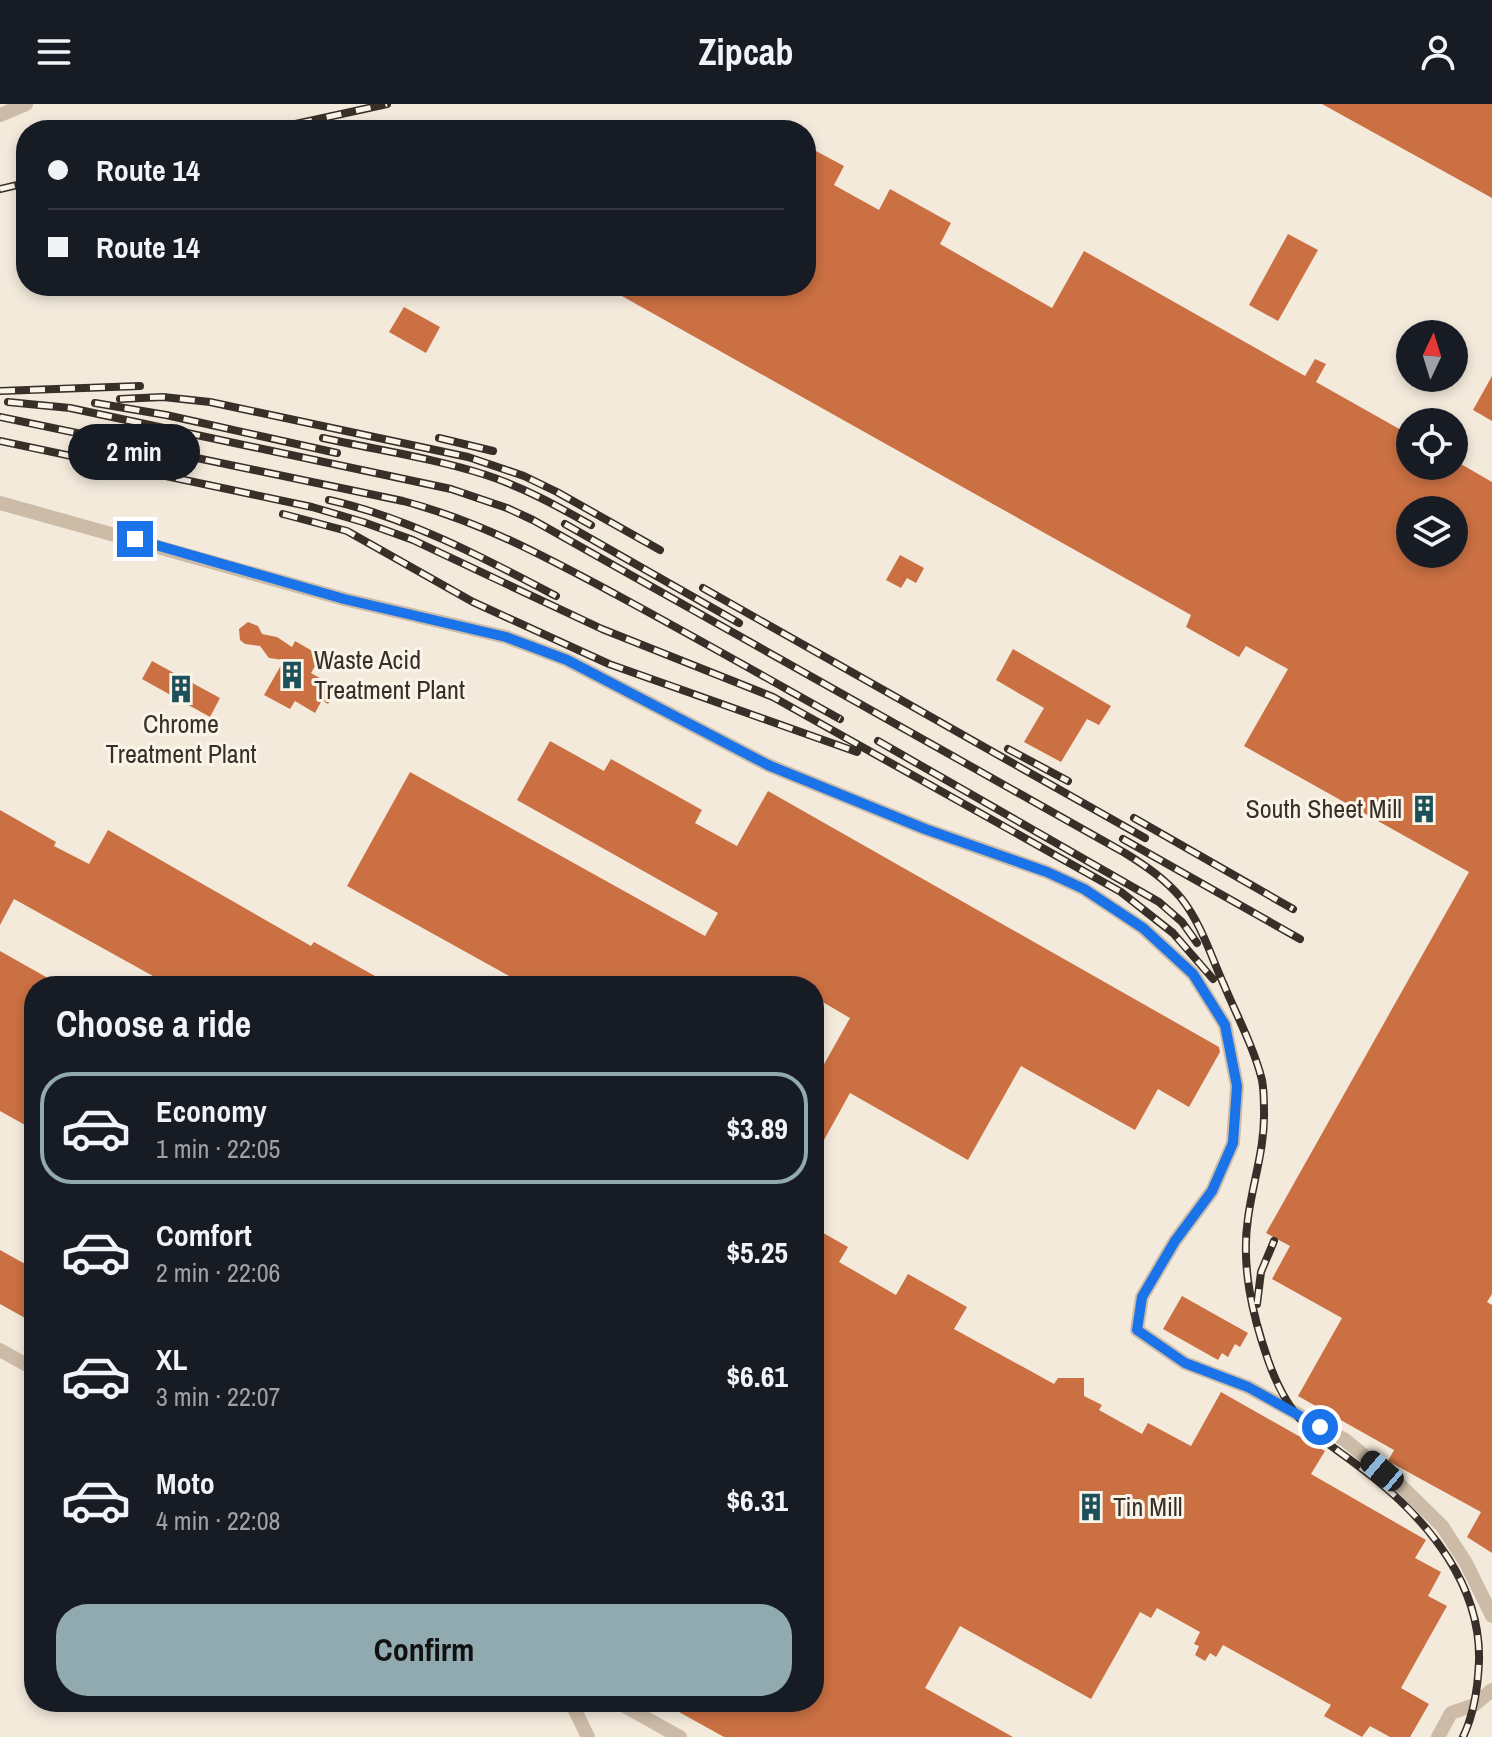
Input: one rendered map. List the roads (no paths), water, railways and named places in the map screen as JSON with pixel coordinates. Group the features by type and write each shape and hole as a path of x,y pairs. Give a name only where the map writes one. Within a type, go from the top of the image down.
{"street":[{"path":"0,115 26,104"},
{"path":"0,503 344,599 506,637 555,655 768,765 1084,889 1143,928 1193,974 1225,1025 1237,1086 1233,1143 1212,1191 1175,1241 1142,1297 1137,1330 1185,1363 1248,1387 1345,1440 1401,1486 1442,1526 1466,1563 1492,1616"},
{"path":"0,1350 24,1363"},
{"path":"1438,1737 1451,1713 1474,1705 1492,1690"},
{"path":"576,1712 588,1737"},
{"path":"635,1712 680,1737"}],"railway":[{"path":"314,120 387,104"},
{"path":"0,189 16,185"},
{"path":"0,391 140,386"},
{"path":"120,399 163,397 210,402 468,457 524,476 660,550"},
{"path":"8,402 70,408 451,489 507,508 1125,853 1168,885 1181,898 1200,929 1250,1044 1262,1080 1263,1138 1248,1218 1246,1254 1253,1308 1268,1360 1288,1402 1310,1430 1374,1478 1414,1515 1448,1558 1461,1582 1477,1633 1479,1661 1475,1700 1463,1737"},
{"path":"95,403 166,415 337,453"},
{"path":"0,417 431,509 512,541 563,567 840,719"},
{"path":"323,438 486,475 527,491 591,525"},
{"path":"439,438 493,451"},
{"path":"0,441 312,507 363,522 413,540 602,629 773,697 1121,892 1173,933 1213,979"},
{"path":"329,500 417,528 556,596"},
{"path":"283,514 347,531 473,602 609,664 857,752"},
{"path":"565,524 739,623"},
{"path":"703,588 1145,838"},
{"path":"878,741 1159,902 1182,922 1197,943"},
{"path":"1008,749 1068,781"},
{"path":"1134,818 1293,909"},
{"path":"1123,839 1300,939"},
{"path":"1257,1304 1261,1272 1274,1241"}],"place":[{"name":"Waste Acid Treatment Plant","path":"292,675"},
{"name":"Chrome Treatment Plant","path":"181,689"},
{"name":"South Sheet Mill","path":"1424,809"},
{"name":"Tin Mill","path":"1091,1507"}]}
